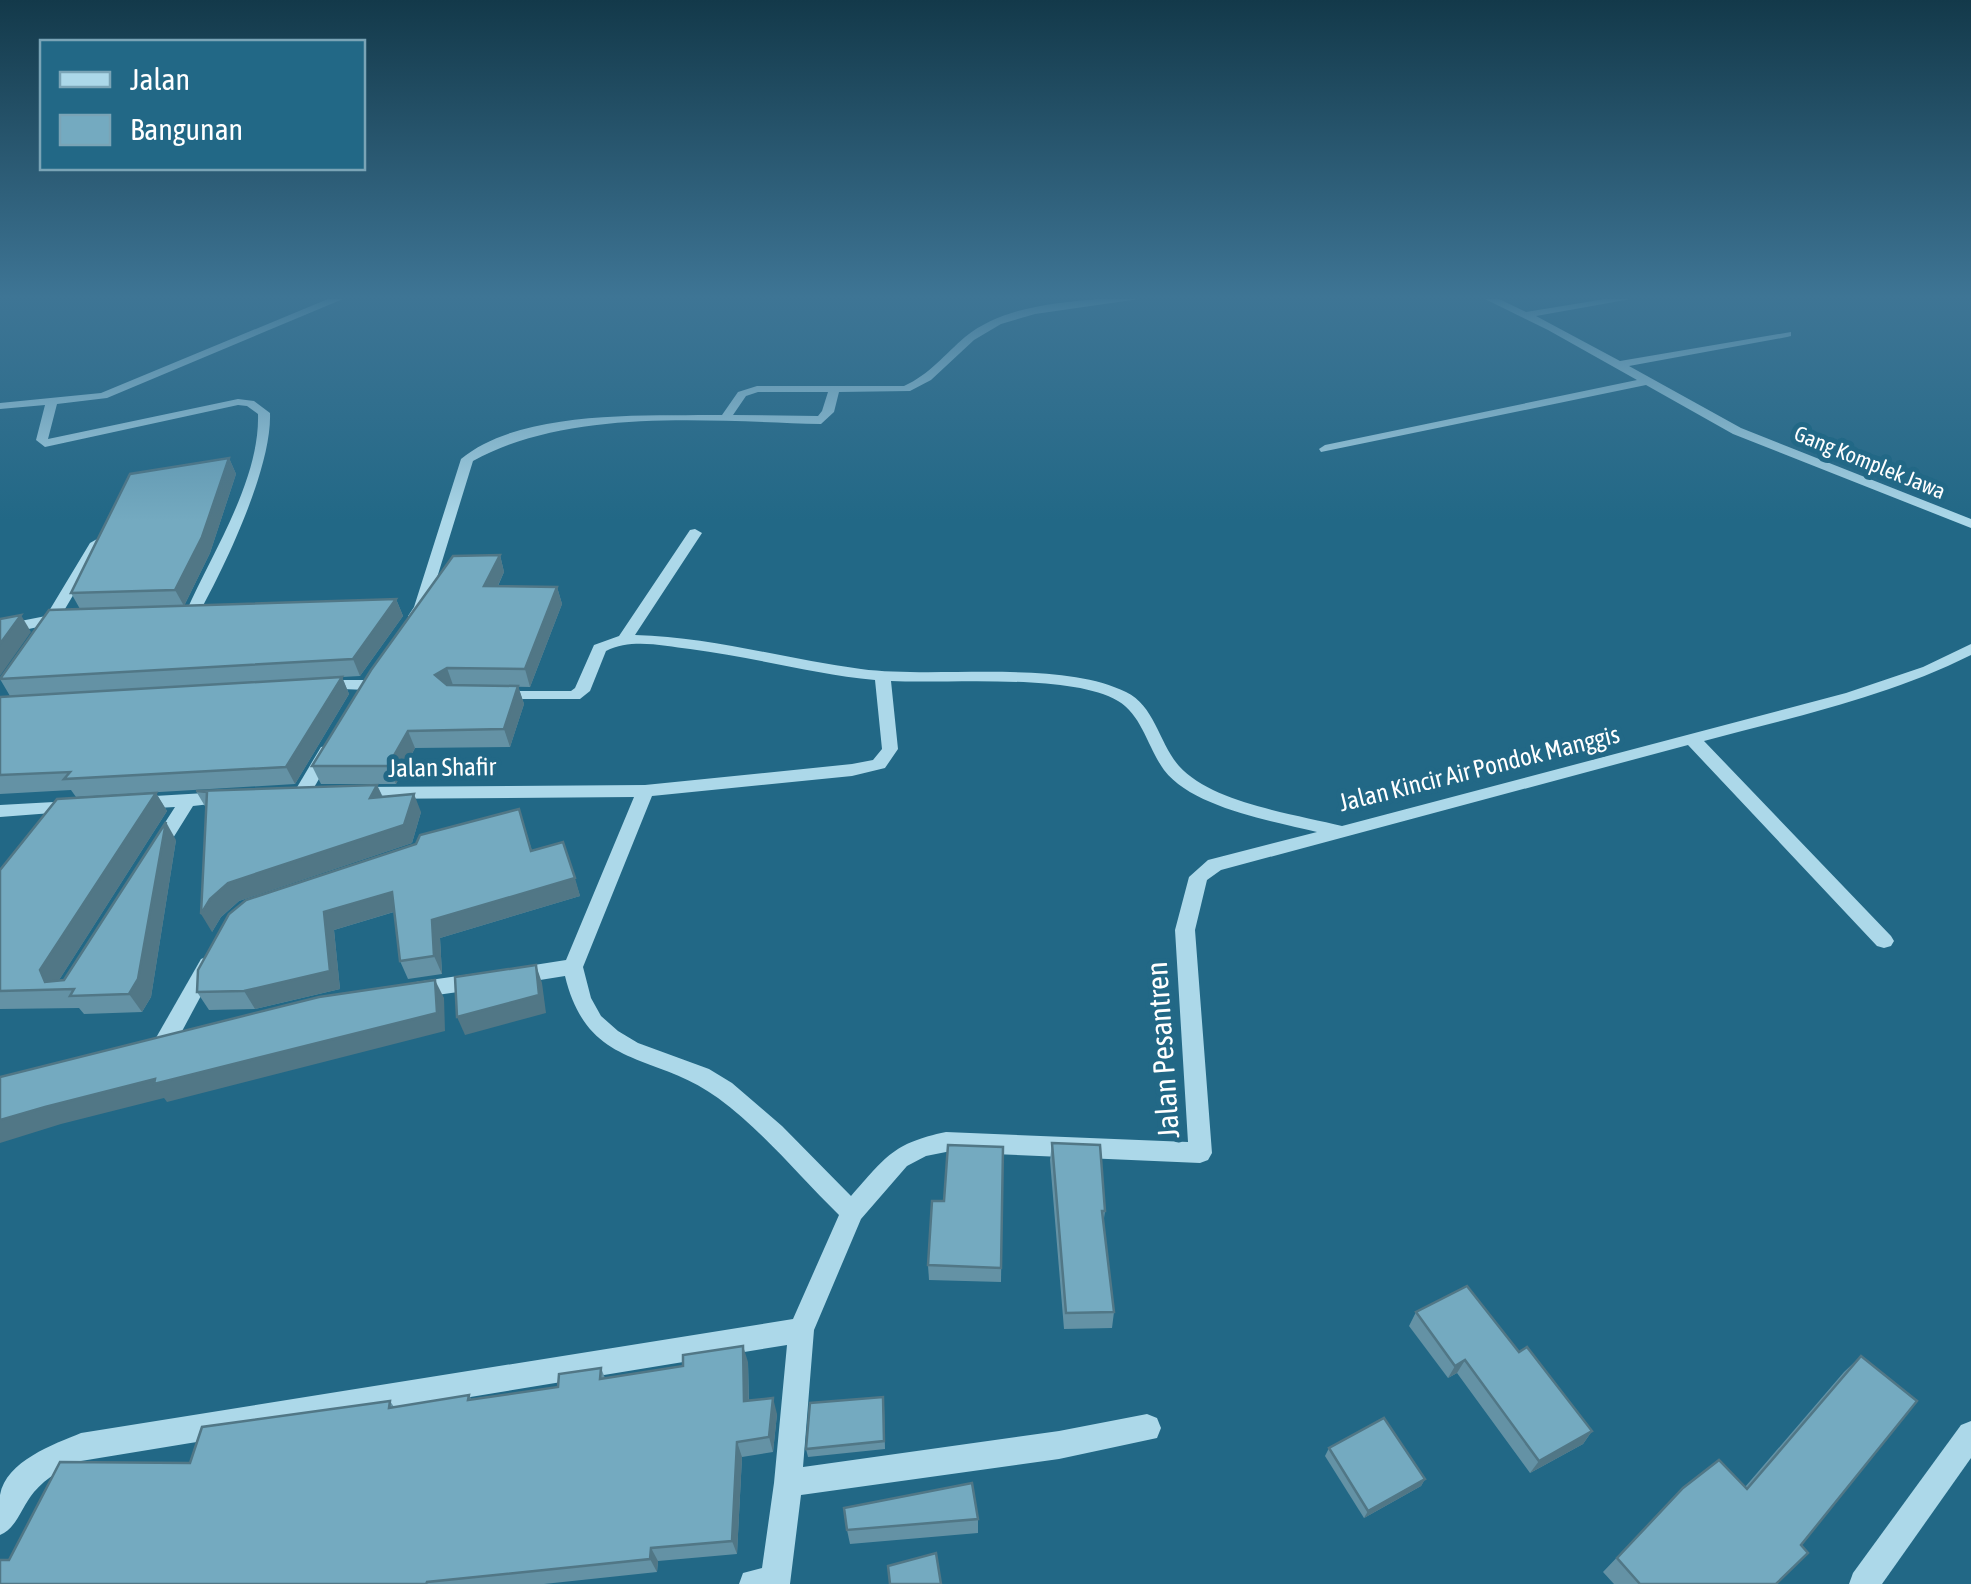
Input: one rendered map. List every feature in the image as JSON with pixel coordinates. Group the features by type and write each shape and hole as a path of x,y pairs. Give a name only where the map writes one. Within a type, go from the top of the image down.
{"street":[{"path":"0,406 104,396 159,373"},
{"path":"725,418 742,394 757,390 888,390 920,384 933,373"},
{"name":"Gang Komplek Jawa","path":"1634,373 1737,431 1971,524"},
{"path":"1325,449 1648,381"},
{"path":"400,638 421,607 467,459 487,445 550,429 605,422 821,420 828,412 834,390"},
{"path":"51,404 42,440 45,443 238,402 250,403 264,414 261,456 192,612"},
{"path":"42,634 110,520"},
{"path":"472,694 574,696 582,692 599,648 624,640 695,532"},
{"path":"402,608 421,607"},
{"path":"172,613 212,611"},
{"path":"0,630 73,618"},
{"name":"Jalan Kincir Air Pondok Manggis","path":"624,640 737,648 882,676 1068,684 1121,695 1132,705 1158,751 1183,779 1270,813 1342,832 1694,741 1929,670 1971,648"},
{"path":"303,687 363,692 378,669"},
{"path":"852,1212 722,1088 616,1042 594,1024 577,994 574,968 645,791 879,764 890,749 882,676"},
{"name":"Jalan Shafir","path":"340,731 312,794 645,791"},
{"path":"1694,741 1884,940"},
{"path":"0,811 245,796"},
{"path":"148,863 188,800"},
{"path":"41,834 61,808"},
{"name":"Jalan Pesantren","path":"768,1583 788,1483 801,1330 852,1212 899,1159 922,1146 946,1142 1200,1153 1185,930 1198,877 1215,865 1342,832"},
{"path":"201,1033 156,1044 221,942"},
{"path":"403,992 574,968"},
{"path":"0,1521 14,1492 35,1470 49,1458 81,1447 801,1330"},
{"path":"788,1483 1059,1445 1147,1428"},
{"path":"1864,1584 1971,1434"}],"building":[{"path":"229,458 202,537 175,590 71,593 130,474"},
{"path":"500,555 484,586 557,587 525,669 447,668 435,675 447,685 518,686 504,729 408,731 388,766 312,766 371,670 453,556"},
{"path":"396,599 353,659 0,679 49,610"},
{"path":"21,615 0,644 0,619"},
{"path":"342,677 286,767 64,779 70,772 0,775 0,697"},
{"path":"377,785 370,798 414,794 404,825 228,883 210,899 201,914 207,792 196,791"},
{"path":"156,793 40,970 45,982 64,980 166,822 138,979 129,994 70,996 74,989 0,991 0,870 57,799"},
{"path":"519,809 531,851 563,842 575,878 432,920 434,956 400,961 392,892 324,912 330,971 244,991 197,992 198,970 229,914 246,900 416,844 420,835"},
{"path":"536,965 539,995 457,1017 455,977"},
{"path":"435,980 437,1013 0,1120 0,1077 319,997"},
{"path":"1052,1143 1100,1145 1102,1211 1114,1312 1066,1313"},
{"path":"948,1145 1003,1147 1001,1268 928,1265 932,1201 944,1201"},
{"path":"1467,1286 1519,1352 1527,1347 1592,1431 1539,1461 1465,1360 1455,1366 1416,1312"},
{"path":"743,1346 744,1401 773,1398 769,1437 737,1442 732,1541 651,1548 650,1559 426,1584 0,1584 0,1560 9,1560 60,1462 190,1463 202,1427 390,1401 389,1408 469,1395 468,1400 558,1387 559,1374 601,1368 600,1379 683,1366 683,1355"},
{"path":"1861,1356 1917,1401 1801,1545 1808,1553 1776,1584 1640,1584 1617,1558 1683,1488 1719,1460 1747,1489"},
{"path":"883,1397 884,1441 806,1449 810,1403"},
{"path":"1384,1418 1425,1479 1368,1511 1329,1448"},
{"path":"972,1483 978,1519 847,1530 844,1508"},
{"path":"936,1553 941,1584 890,1584 888,1566"}]}
